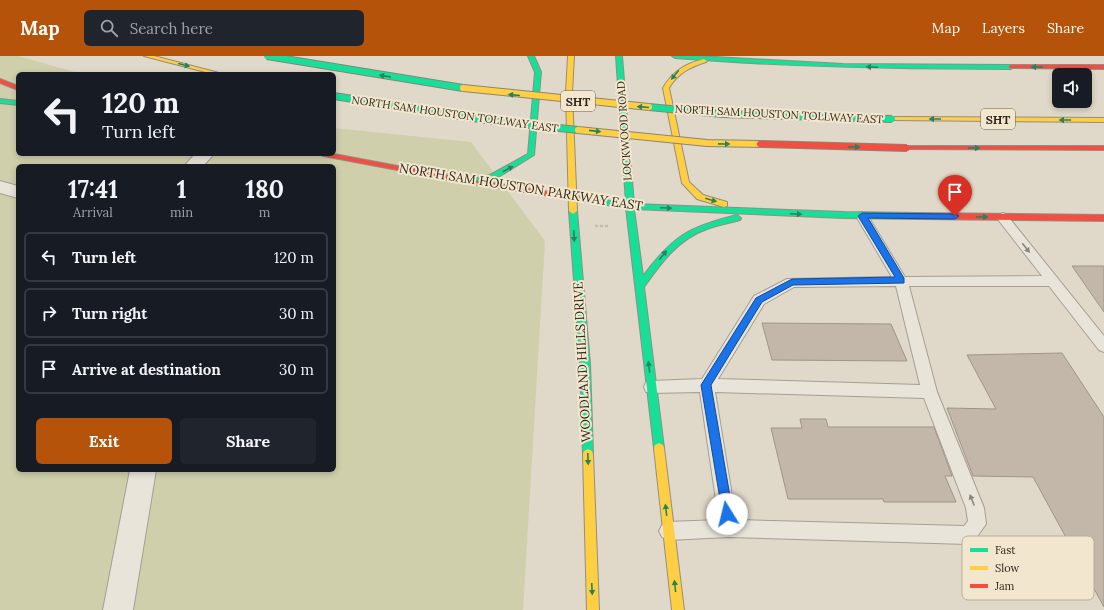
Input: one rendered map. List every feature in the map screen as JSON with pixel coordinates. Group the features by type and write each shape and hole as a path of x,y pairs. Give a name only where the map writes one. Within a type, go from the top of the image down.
{"main road":[{"path":"147,56 212,72"},
{"name":"NORTH SAM HOUSTON TOLLWAY EAST","path":"267,56 484,92 722,114 892,119 1104,120"},
{"path":"472,182 492,177 530,156 538,72 531,56"},
{"name":"WOODLAND HILLS DRIVE","path":"571,56 570,115 572,197 585,364 593,610"},
{"name":"LOCKWOOD ROAD","path":"619,56 630,206"},
{"path":"675,56 709,60 876,67 1104,67"},
{"path":"709,60 681,67 672,76 666,88 686,184 700,197 755,213"},
{"path":"0,81 16,87"},
{"name":"NORTH SAM HOUSTON TOLLWAY EAST","path":"336,96 492,121 707,143 907,148 1104,148"},
{"path":"0,101 16,104"},
{"name":"NORTH SAM HOUSTON PARKWAY EAST","path":"333,156 472,182 630,206 755,213 862,216 1104,218"},
{"path":"630,206 678,610"},
{"path":"639,287 665,251 684,235 702,227 755,213"}],"street":[{"path":"195,164 203,156"},
{"path":"0,188 16,192"},
{"path":"118,610 142,472"}],"lane":[{"path":"668,531 729,528 968,535 977,524 975,508 929,392 901,281 862,216"},
{"path":"1002,217 1104,346"},
{"path":"729,528 706,385 759,300 792,282 1052,281"},
{"path":"651,387 706,385 929,392"}],"path":[{"path":"587,226 609,226"}],"green space":[{"path":"0,56 18,56 75,72 16,72 16,156 336,156 336,128 471,142 545,241 523,610 0,610"}],"building":[{"path":"1072,266 1104,266 1104,312"},
{"path":"762,323 891,324 907,361 772,360"},
{"path":"1062,353 1104,417 1104,607 1094,589 1094,536 1065,536 1033,477 973,476 947,408 996,409 967,355"},
{"path":"800,419 826,419 828,427 934,427 952,476 945,476 956,502 884,502 883,499 788,499 771,428 802,428"}],"traffic: fast":[{"path":"267,56 463,88"},
{"path":"475,181 492,177 531,155 538,72 531,56"},
{"path":"619,56 630,206 659,448"},
{"path":"675,56 843,66 1011,67"},
{"path":"336,96 492,121 578,130"},
{"path":"0,101 16,103"},
{"path":"649,107 722,114 892,119"},
{"path":"583,199 630,206 844,215 917,216"},
{"path":"573,211 585,364 588,454"},
{"path":"639,287 660,259 679,240 690,233 703,228 737,218"}],"traffic: slow":[{"path":"147,56 212,72"},
{"path":"571,56 569,93 573,211"},
{"path":"704,61 692,65 677,73 666,88 686,183 700,197 724,204"},
{"path":"463,88 649,107"},
{"path":"892,119 1104,120"},
{"path":"578,130 707,143 760,144"},
{"path":"659,448 678,610"},
{"path":"588,454 593,610"}],"traffic: jam":[{"path":"1011,67 1104,67"},
{"path":"0,81 16,87"},
{"path":"760,144 907,148"},
{"path":"907,148 1104,148"},
{"path":"334,156 472,182 583,199"},
{"path":"917,216 1104,218"}],"route":[{"path":"727,514 706,385 759,300 792,282 901,281 862,216 955,216"}]}
